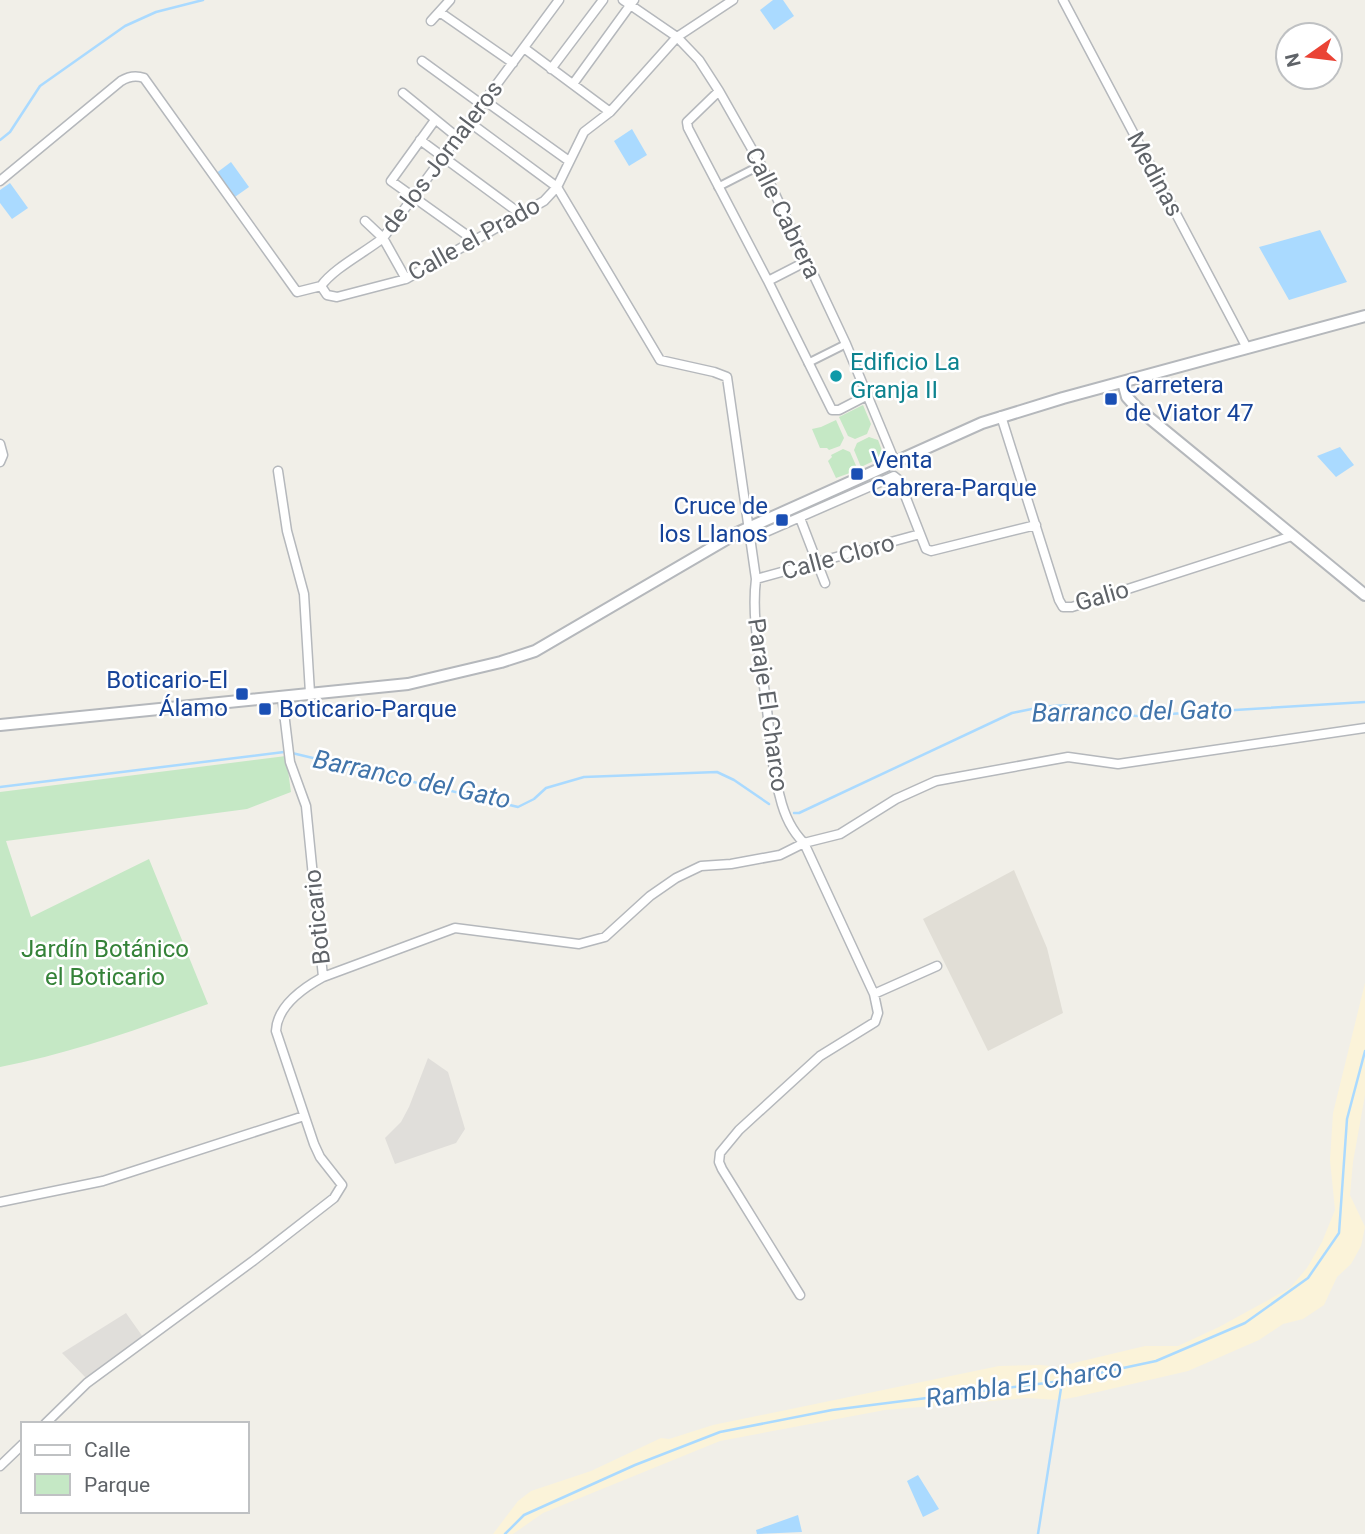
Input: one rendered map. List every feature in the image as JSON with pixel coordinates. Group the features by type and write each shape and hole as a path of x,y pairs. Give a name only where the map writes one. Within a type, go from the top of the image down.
{"street":[{"path":"431,21 450,0"},
{"name":"de los Jornaleros","path":"321,286 329,276 383,238 559,0"},
{"path":"551,69 603,0"},
{"name":"Medinas","path":"1063,0 1247,348"},
{"path":"573,84 629,2"},
{"name":"Calle Cabrera","path":"629,2 677,37 699,60 719,91 761,165 807,261 846,344 895,462"},
{"name":"Calle el Prado","path":"321,286 327,295 337,298 406,279 544,201 556,187 584,132 610,112 677,37 728,2"},
{"path":"441,12 513,63"},
{"path":"524,48 610,112"},
{"path":"422,61 569,161"},
{"path":"0,181 121,81 127,77 138,76 144,78 297,292 321,286"},
{"path":"719,91 687,122 718,187 832,410 839,410 868,395"},
{"path":"403,93 457,137"},
{"path":"435,120 391,181 475,241"},
{"path":"469,122 556,187"},
{"path":"420,140 522,215"},
{"path":"718,187 761,165"},
{"name":"Paraje El Charco","path":"556,187 660,360 727,377 756,579 753,603 779,793 794,833 804,844 874,994"},
{"path":"365,221 383,238 406,279"},
{"path":"768,281 807,261"},
{"path":"0,725 408,684 501,662 535,651 750,533 895,462 1001,416 1365,316"},
{"path":"808,363 846,344"},
{"path":"1123,382 1127,397 1136,407 1365,595"},
{"name":"Galio","path":"1001,416 1063,607 1072,607 1293,536"},
{"path":"0,444 3,456 0,462"},
{"path":"278,471 287,531 304,594 310,694"},
{"path":"750,533 800,518 894,476 900,480 926,549 931,551 1036,524"},
{"path":"800,518 825,583"},
{"name":"Calle Cloro","path":"756,579 920,534"},
{"name":"Boticario","path":"47,1422 88,1383 253,1261 340,1191 342,1185 320,1157 276,1031 276,1025 295,995 302,988 323,977 306,806 290,762 282,696"},
{"path":"323,977 455,928 579,944 605,937 650,896 676,878 701,866 732,864 780,855 804,844 840,834 896,799 936,781 1068,757 1118,764 1365,728"},
{"path":"800,1295 722,1168 720,1153 739,1130 820,1056 875,1023 878,1013 874,994 937,966"},
{"path":"0,1202 103,1181 304,1116"},
{"path":"0,1466 21,1446"}],"shaded area":[{"path":"1014,870 1047,948 1063,1013 988,1051 923,919"},
{"path":"428,1058 448,1072 465,1129 456,1143 395,1164 385,1138 401,1122"},
{"path":"126,1313 143,1337 86,1378 62,1353"}],"green space":[{"path":"863,405 871,424 867,434 855,439 848,436 839,417"},
{"path":"836,420 844,438 840,446 829,450 820,448 812,429"},
{"path":"869,437 878,440 884,456 861,467 854,450 857,443"},
{"path":"843,449 850,452 858,470 836,478 828,461 831,455"},
{"name":"Jardín Botánico el Boticario","path":"286,756 291,792 247,809 6,841 31,917 149,859 208,1004 79,1048 0,1067 0,792"}],"sand":[{"path":"1365,983 1365,1095 1350,1195 1365,1227 1361,1246 1351,1264 1337,1277 1324,1305 1303,1319 1283,1324 1259,1340 1188,1371 1076,1397 1059,1400 1026,1398 885,1410 720,1441 543,1513 513,1534 493,1534 518,1501 531,1491 591,1471 661,1438 669,1439 713,1425 999,1366 1057,1367 1145,1346 1178,1346 1290,1288 1307,1268 1322,1242 1335,1210 1330,1160 1333,1113"}],"water":[{"path":"773,0 783,0 794,16 774,30 760,10"},
{"path":"632,129 647,155 629,166 614,141"},
{"path":"231,162 249,187 232,199 215,174"},
{"path":"10,183 28,208 12,219 0,203 0,190"},
{"path":"1320,230 1347,282 1289,300 1259,247"},
{"path":"1340,447 1354,465 1336,477 1317,456"},
{"path":"918,1475 939,1509 923,1517 907,1481"},
{"path":"798,1515 802,1532 757,1534 756,1530"}],"waterway":[{"path":"0,140 10,132 40,86 125,26 156,12 203,0"},
{"name":"Barranco del Gato","path":"794,813 1012,713 1027,710 1074,706 1136,716 1365,702"},
{"name":"Barranco del Gato","path":"0,787 284,752"},
{"name":"Barranco del Gato","path":"292,753 518,807 534,799 546,788 584,777 717,772 769,804"},
{"name":"Rambla El Charco","path":"505,1534 524,1515 635,1465 720,1432 832,1410 1062,1381 1156,1361 1245,1323 1308,1278 1339,1233 1347,1119 1365,1051"},
{"path":"1038,1534 1062,1382"}],"place":[{"name":"Edificio La Granja II","path":"836,376"},
{"name":"Carretera de Viator 47","path":"1111,399"},
{"name":"Venta Cabrera-Parque","path":"857,474"},
{"name":"Cruce de los Llanos","path":"782,520"},
{"name":"Boticario-El Álamo","path":"242,694"},
{"name":"Boticario-Parque","path":"265,709"}]}
